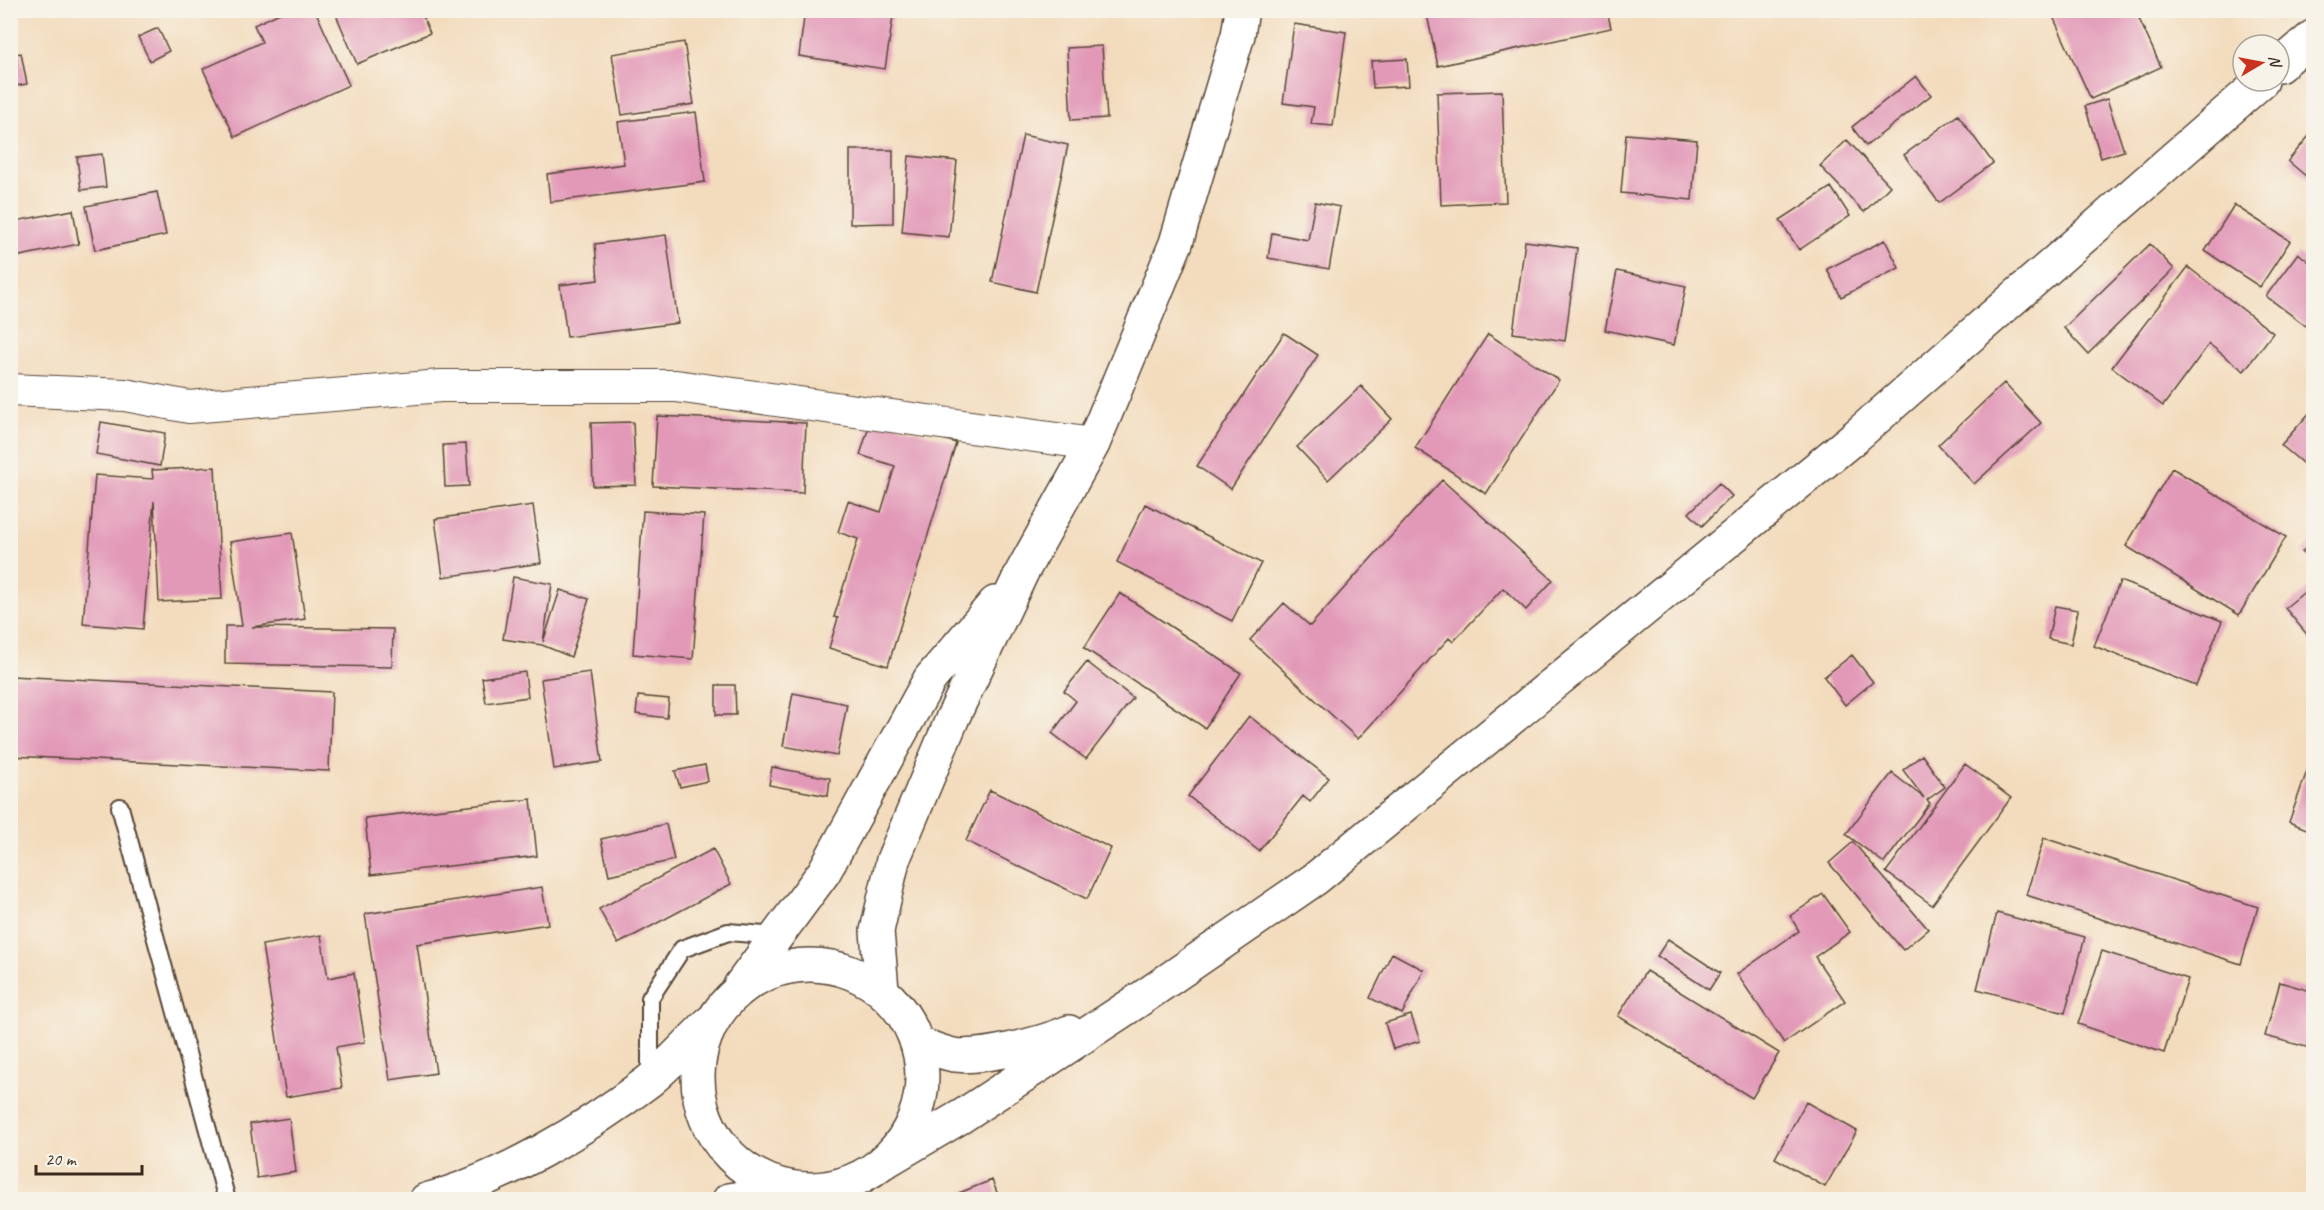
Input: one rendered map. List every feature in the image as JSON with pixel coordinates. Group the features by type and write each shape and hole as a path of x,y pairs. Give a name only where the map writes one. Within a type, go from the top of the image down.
{"main road":[{"path":"882,990 877,931 893,860 954,717 1022,572 1093,444 1176,243 1238,35 1242,10"},
{"path":"2291,55 2313,36"},
{"path":"737,1199 797,1190 828,1189 859,1179 962,1116 1136,1002 1315,879 1856,436 2248,93"},
{"path":"797,1190 766,1181 738,1164 717,1140 703,1111 698,1080 701,1048 724,1005 824,872 930,679 1022,572"},
{"path":"426,1200 458,1191 552,1146 650,1080 724,1005 761,975 791,966 824,965 855,973 882,990 903,1014 917,1043 922,1075 919,1107 906,1137 886,1161"},
{"path":"917,1043 954,1055 1000,1052 1055,1038 1136,1002"}],"street":[{"path":"10,390 54,390 125,395 189,407 441,386 676,386 1093,444"}],"lane":[{"path":"120,807 227,1200"},
{"path":"650,1080 650,998 682,949 728,932 777,936"}],"building":[{"path":"286,10 315,10 349,85 235,137 203,69 262,42 254,25"},
{"path":"334,10 420,10 430,33 357,64"},
{"path":"805,10 894,10 885,69 799,56"},
{"path":"1426,10 1607,10 1611,28 1438,66"},
{"path":"2050,10 2135,10 2161,67 2091,99"},
{"path":"1294,24 1346,32 1333,126 1311,124 1314,107 1283,103"},
{"path":"158,28 169,51 150,61 138,37"},
{"path":"684,42 694,104 622,115 612,54"},
{"path":"1102,46 1107,118 1071,120 1067,48"},
{"path":"21,53 27,84 10,87 10,55"},
{"path":"1407,59 1409,86 1373,88 1371,61"},
{"path":"1916,76 1931,95 1866,146 1852,127"},
{"path":"1502,91 1506,202 1441,205 1437,93"},
{"path":"2107,99 2124,151 2101,158 2085,106"},
{"path":"696,112 705,182 550,202 547,174 624,164 618,122"},
{"path":"1958,115 1993,163 1939,203 1904,155"},
{"path":"2314,130 2314,183 2288,161"},
{"path":"1626,134 1697,140 1692,200 1621,193"},
{"path":"1023,135 1068,145 1036,292 992,282"},
{"path":"1847,140 1890,186 1864,212 1820,166"},
{"path":"850,150 893,150 893,223 850,224"},
{"path":"102,154 106,187 81,190 77,157"},
{"path":"909,156 957,161 949,237 902,232"},
{"path":"1831,187 1850,216 1799,250 1780,220"},
{"path":"157,192 166,235 95,250 86,206"},
{"path":"1315,202 1340,207 1329,269 1268,258 1272,233 1308,240"},
{"path":"2234,205 2290,241 2260,287 2205,251"},
{"path":"73,210 79,244 10,258 10,222"},
{"path":"666,235 678,323 567,337 560,285 598,280 595,244"},
{"path":"1885,240 1899,268 1841,297 1827,269"},
{"path":"1525,241 1577,248 1565,341 1513,333"},
{"path":"2150,244 2174,269 2088,354 2064,328"},
{"path":"2298,253 2314,266 2314,332 2266,296"},
{"path":"2188,267 2273,333 2244,371 2209,344 2163,406 2112,367"},
{"path":"1617,271 1686,286 1674,345 1605,330"},
{"path":"1284,333 1318,355 1231,489 1197,466"},
{"path":"1488,334 1559,380 1486,494 1415,448"},
{"path":"2004,383 2041,423 1974,484 1938,445"},
{"path":"1361,386 1392,419 1328,480 1297,447"},
{"path":"2314,408 2314,473 2281,445"},
{"path":"657,416 806,423 803,493 653,486"},
{"path":"872,417 956,443 888,666 829,648 838,618 834,617 858,539 838,532 848,501 881,512 895,466 860,455"},
{"path":"101,422 165,433 160,466 96,454"},
{"path":"633,422 636,485 593,486 591,423"},
{"path":"466,444 469,486 445,487 443,445"},
{"path":"215,467 222,599 159,602 154,501 143,629 83,624 95,475 153,479 152,470"},
{"path":"2172,468 2286,537 2239,615 2126,546"},
{"path":"1442,480 1553,580 1526,610 1503,588 1453,642 1449,638 1358,739 1250,640 1284,603 1310,626"},
{"path":"1719,483 1732,496 1702,526 1689,513"},
{"path":"1145,504 1261,563 1232,621 1117,562"},
{"path":"533,505 541,563 443,577 435,519"},
{"path":"643,511 704,515 693,659 633,654"},
{"path":"292,533 305,619 252,627 393,629 392,667 225,664 225,626 242,626 230,542"},
{"path":"2314,539 2314,563 2302,552"},
{"path":"513,577 552,584 543,642 560,590 589,599 571,657 542,645 503,639"},
{"path":"2120,581 2222,621 2196,686 2094,646"},
{"path":"2314,584 2314,643 2285,608"},
{"path":"1120,593 1241,673 1205,728 1084,648"},
{"path":"2055,606 2078,610 2071,644 2048,639"},
{"path":"1852,655 1873,682 1845,705 1824,677"},
{"path":"1087,662 1133,698 1086,759 1052,733 1076,701 1064,691"},
{"path":"525,672 528,697 486,703 482,678"},
{"path":"590,672 602,762 554,769 541,679"},
{"path":"10,676 332,692 329,771 10,756"},
{"path":"716,685 735,685 736,715 716,715"},
{"path":"793,693 847,704 837,756 783,746"},
{"path":"638,696 669,699 667,718 636,714"},
{"path":"1249,716 1329,778 1310,802 1303,796 1259,851 1188,796"},
{"path":"2314,754 2314,832 2289,822"},
{"path":"1922,755 1945,787 1927,800 1930,803 1884,863 1846,834 1892,773 1924,798 1903,770"},
{"path":"1965,764 2011,798 1932,905 1886,872"},
{"path":"705,765 708,781 680,787 675,771"},
{"path":"772,767 830,778 828,796 769,785"},
{"path":"990,790 1111,848 1087,899 966,841"},
{"path":"531,799 537,856 371,875 365,818"},
{"path":"666,824 674,860 609,875 601,839"},
{"path":"2044,838 2258,907 2241,964 2026,895"},
{"path":"1853,842 1928,929 1903,950 1829,863"},
{"path":"713,849 731,884 618,944 599,909"},
{"path":"542,887 548,924 417,944 436,1073 390,1080 365,914"},
{"path":"1823,894 1850,932 1815,957 1845,1001 1784,1043 1737,974 1799,931 1790,916"},
{"path":"1997,913 2085,937 2065,1013 1977,989"},
{"path":"321,935 328,978 354,973 365,1042 336,1047 342,1088 286,1097 262,945"},
{"path":"1668,939 1720,973 1709,990 1657,956"},
{"path":"2102,951 2188,979 2164,1053 2078,1024"},
{"path":"1392,953 1424,970 1402,1014 1370,998"},
{"path":"1646,971 1779,1053 1752,1098 1618,1016"},
{"path":"2280,982 2314,992 2314,1049 2265,1036"},
{"path":"1411,1015 1420,1041 1393,1049 1385,1023"},
{"path":"1806,1102 1857,1131 1825,1187 1775,1158"},
{"path":"289,1118 296,1172 257,1178 250,1124"},
{"path":"992,1180 1000,1200 962,1200 959,1193"}]}
